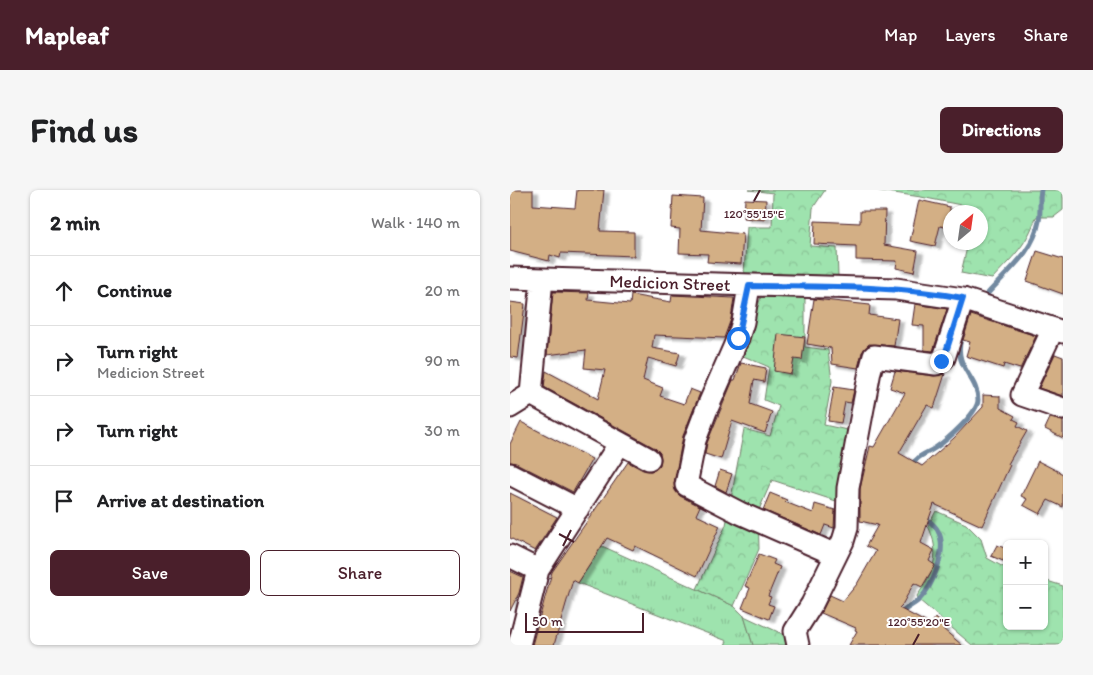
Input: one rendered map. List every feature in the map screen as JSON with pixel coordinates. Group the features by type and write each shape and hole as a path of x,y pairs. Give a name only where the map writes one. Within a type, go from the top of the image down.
{"street":[{"name":"Medicion Street","path":"510,278 896,289 933,293 976,303 1058,331"},
{"path":"531,394 542,279"},
{"path":"749,286 738,338 698,433 689,465 686,485 740,513 836,555"},
{"path":"798,645 794,631 812,604 843,541 847,528 848,488 874,356 936,364 944,358 976,303"},
{"path":"1058,331 1022,395 1063,409"},
{"path":"510,407 531,394"},
{"path":"531,394 649,459"},
{"path":"517,641 538,570 620,443"},
{"path":"510,474 578,509"},
{"path":"510,556 538,570"}],"green space":[{"path":"749,190 825,190 813,208 810,246 837,248 838,276 744,273 747,227 772,227 773,193"},
{"path":"874,190 1063,190 1063,210 1054,217 1036,217 1023,244 992,279 961,273 966,250 988,250 988,205 961,205"},
{"path":"761,297 805,298 805,347 828,350 832,381 824,425 852,431 839,502 772,480 758,512 759,549 734,606 697,589 726,525 744,429 770,436 779,406 764,400 769,367 741,355"},
{"path":"936,511 966,524 981,539 987,558 1003,567 1003,630 1048,630 1048,581 1063,586 1063,645 972,645 919,600 917,596 928,579 935,554 928,526"},
{"path":"602,546 734,606 744,616 753,645 725,645 727,641 578,583"},
{"path":"744,616 789,637 790,645 753,645"}],"building":[{"path":"510,190 533,190 533,205 575,208 577,190 604,190 600,231 634,232 634,256 561,253 560,258 550,255 549,261 510,251"},
{"path":"673,196 703,198 701,230 743,234 741,264 707,262 708,254 679,253 680,229 671,228"},
{"path":"745,199 766,200 765,220 744,218"},
{"path":"919,200 943,205 943,227 940,226 935,246 910,241"},
{"path":"860,211 885,211 884,245 918,251 914,272 896,268 897,261 856,260 856,246 814,244 815,221 860,223"},
{"path":"1037,251 1063,259 1063,294 1027,281"},
{"path":"553,292 589,293 588,300 630,304 631,295 671,302 672,295 734,298 731,319 724,338 654,335 652,348 680,353 676,366 648,358 643,380 663,388 660,396 684,404 690,389 700,393 683,436 674,483 675,490 680,496 700,506 696,515 720,526 697,576 635,546 633,550 607,538 578,583 573,580 554,645 532,645 552,572 628,462 643,470 650,471 655,470 660,465 661,459 660,453 655,448 544,387 546,371 598,399 605,370 584,368 586,350 547,355"},
{"path":"814,299 870,305 869,315 898,319 894,346 869,344 862,352 858,368 832,364 831,348 807,344"},
{"path":"510,302 525,304 518,358 510,357"},
{"path":"915,304 947,309 933,351 924,350 924,326 912,325"},
{"path":"971,315 1036,336 1020,369 1004,364 1003,368 966,356 970,342 963,340"},
{"path":"778,334 805,337 802,360 794,359 791,374 774,371"},
{"path":"1055,354 1063,357 1063,396 1039,388"},
{"path":"741,363 766,368 764,382 754,380 750,404 772,412 765,433 732,421 721,459 705,454 707,443"},
{"path":"895,371 934,376 945,374 934,408 927,405 899,453 922,466 954,438 983,407 983,395 1000,396 1000,408 1015,416 1013,419 1019,422 1017,426 1027,431 1008,464 1010,465 982,526 934,504 921,543 934,550 929,561 935,565 922,587 914,583 899,608 931,625 935,618 946,625 943,629 962,645 849,645 857,631 855,630 856,628 821,613 830,595 843,601 857,584 876,551 866,546 878,525 860,521 860,489 870,446 874,447 905,393 890,388"},
{"path":"834,387 854,390 851,403 845,402 841,423 828,421"},
{"path":"1050,418 1063,421 1063,438 1045,429"},
{"path":"521,422 592,459 573,492 516,463 510,462 510,444"},
{"path":"1038,461 1063,474 1063,507 1048,500 1040,514 1023,505 1027,499 1021,496"},
{"path":"720,470 732,474 726,492 715,486"},
{"path":"510,493 557,517 535,551 510,538"},
{"path":"770,493 787,500 785,502 813,513 815,504 835,510 834,528 825,525 821,535 763,510"},
{"path":"997,545 1003,547 1003,561 991,556"},
{"path":"759,554 775,560 773,564 780,567 768,596 771,597 768,604 774,606 769,619 742,608 750,588 745,586"},
{"path":"510,571 523,577 519,593 510,611"}],"waterway":[{"path":"983,299 1031,244 1039,221 1041,190"},
{"path":"964,329 969,317 976,308"},
{"path":"911,466 919,457 935,448 953,433 977,406 977,392 960,357 961,339"},
{"path":"900,614 924,594 934,577 940,557 941,539 938,531 924,517"}],"route":[{"path":"738,338 743,322 749,286 861,287 896,289 963,298 944,358 941,361"}]}
